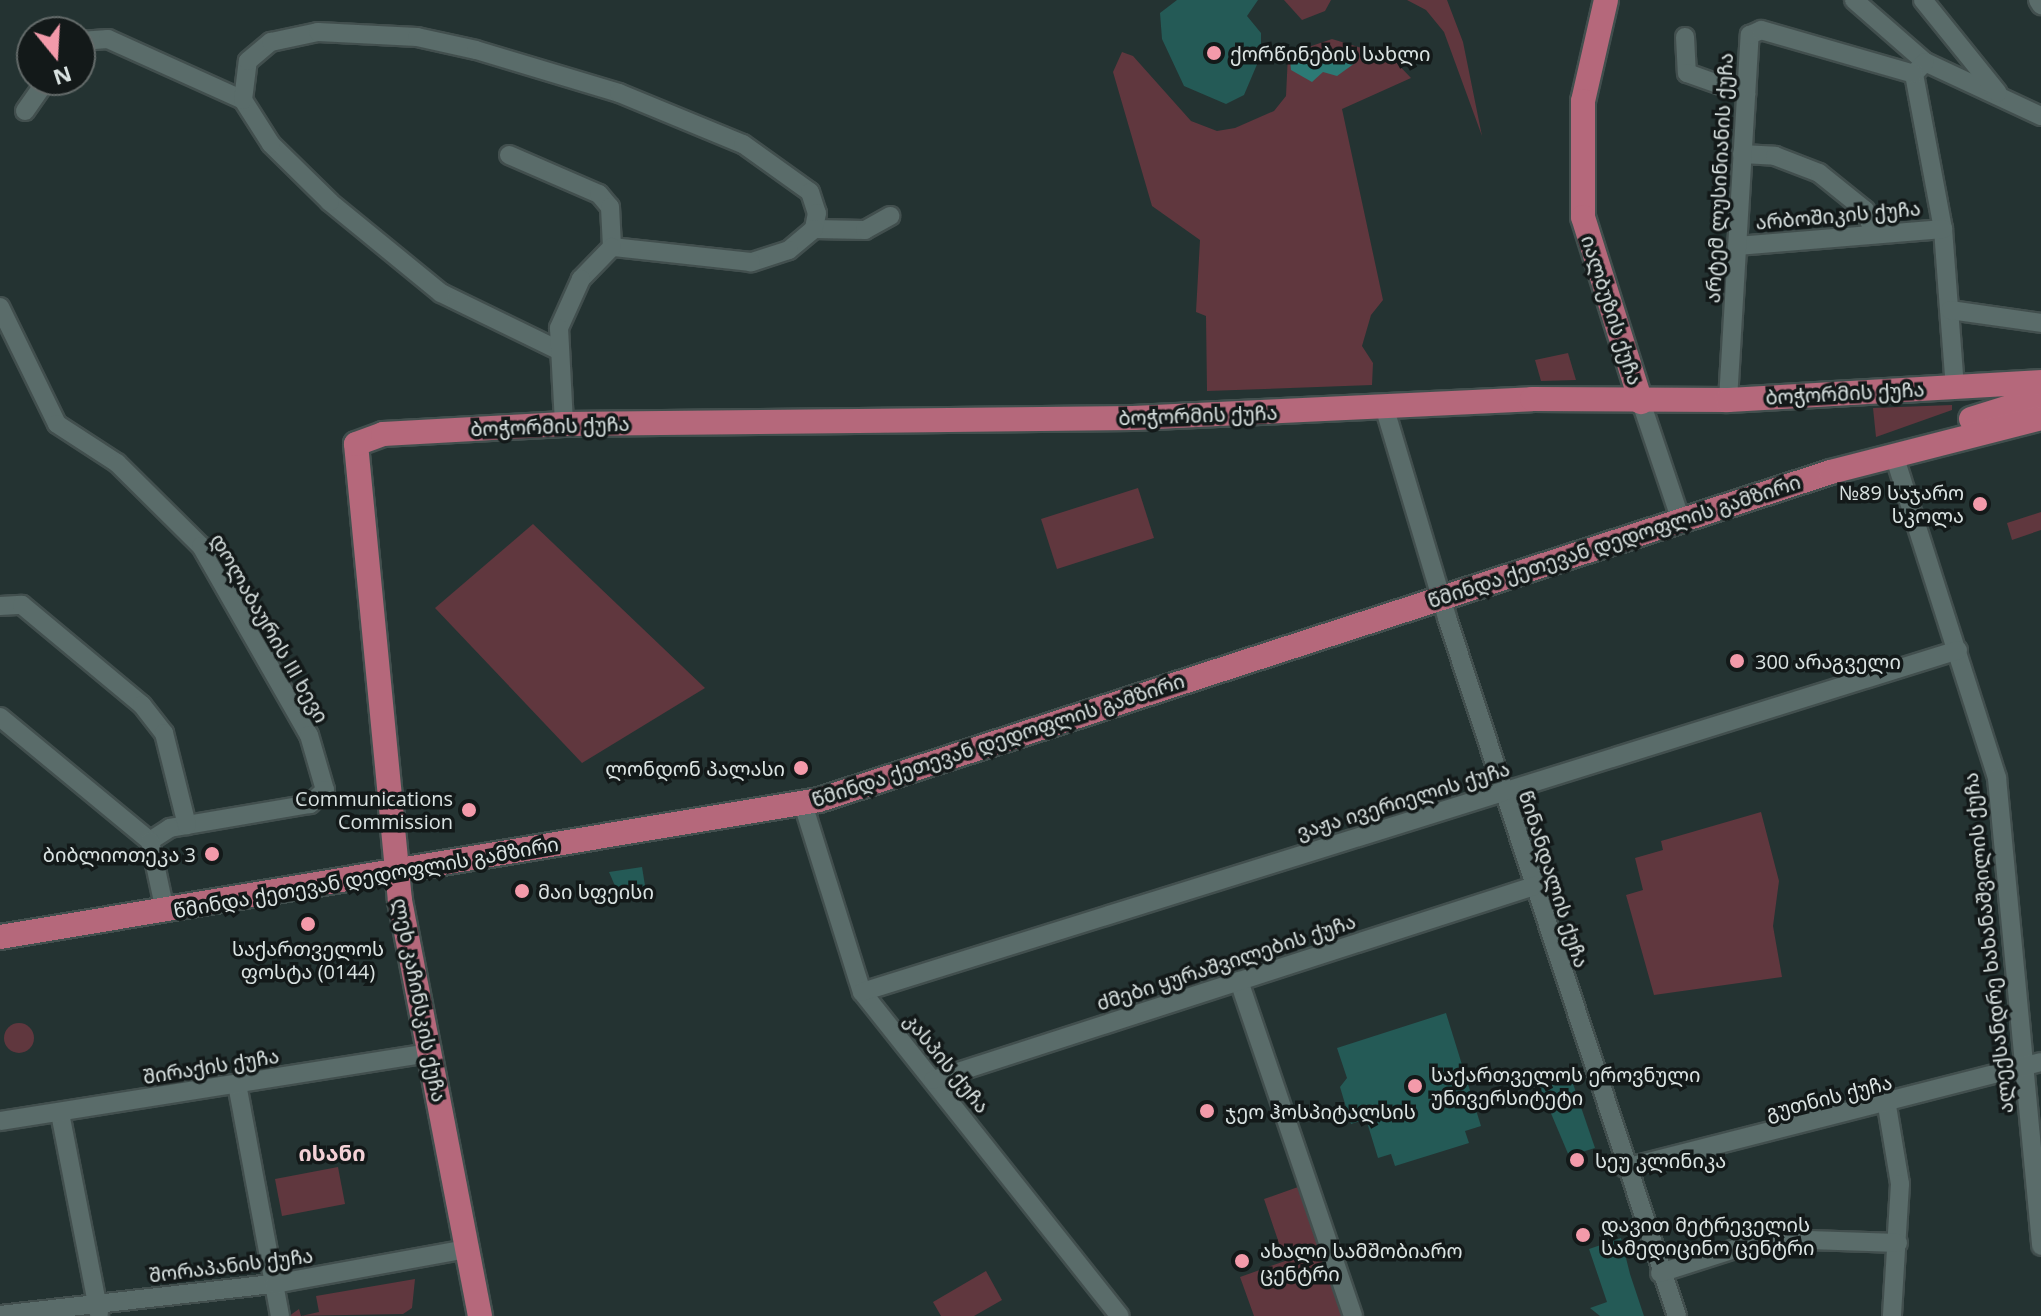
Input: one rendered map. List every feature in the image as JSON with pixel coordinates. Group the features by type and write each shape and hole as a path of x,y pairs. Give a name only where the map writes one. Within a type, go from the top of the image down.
{"main road":[{"name":"იალბუზის ქუჩა","path":"1606,0 1583,101 1583,217 1641,402"},
{"name":"ბოჭორმის ქუჩა","path":"356,444 383,434 564,424 1133,418 1384,406 1728,400 2041,382"},
{"name":"წმინდა ქეთევან დედოფლის გამზირი","path":"1831,472 1891,444 2041,397"},
{"name":"წმინდა ქეთევან დედოფლის გამზირი","path":"0,937 803,804 1831,472 2041,418"},
{"name":"ლეხ კაჩინსკის ქუჩა","path":"356,444 398,872 480,1316"}],"street":[{"path":"1854,0 1919,68 1998,93 2041,116"},
{"path":"1923,0 1998,93"},
{"name":"არტემ ლუსინიანის ქუჩა","path":"1728,400 1750,35 1761,30 1919,68"},
{"path":"243,100 248,61 271,42 318,32 417,37 476,50 619,93 743,144 810,192 817,213 814,229 789,250 751,262 612,247"},
{"path":"1685,37 1687,73 1746,94"},
{"path":"96,40 108,39 243,100 271,144 367,235 441,293 558,350"},
{"path":"1919,68 1943,229 1955,387"},
{"path":"25,111 36,96"},
{"path":"1742,154 1775,156 1819,173 1865,210 1874,234"},
{"path":"509,155 599,194 610,207 612,247 581,279 559,328 564,424"},
{"path":"814,229 865,230 890,216"},
{"name":"არბოშიკის ქუჩა","path":"1737,246 1943,229"},
{"name":"დოლაბაურის III ხევი","path":"0,307 57,424 117,463 201,546 309,735 325,790 310,804 187,825 150,841"},
{"path":"1950,310 2041,323"},
{"name":"იალბუზის ქუჩა","path":"1641,402 1681,521"},
{"name":"წინანდალის ქუჩა","path":"1384,406 1440,596 1625,1168 1677,1316"},
{"name":"ალექსანდრე ხახანაშვილის ქუჩა","path":"1895,458 1997,778 2032,1064 2041,1246"},
{"path":"0,606 22,605 142,705 164,733 187,825"},
{"name":"ვაჟა ივერიელის ქუჩა","path":"862,992 1958,650"},
{"path":"0,717 150,841 165,911"},
{"name":"კასპის ქუჩა","path":"803,804 862,992 1120,1316"},
{"name":"ძმები ყურაშვილების ქუჩა","path":"933,1080 1534,886"},
{"path":"1239,981 1353,1316"},
{"name":"შირაქის ქუჩა","path":"0,1121 429,1053"},
{"name":"გუთნის ქუჩა","path":"1625,1168 1887,1106 2032,1064"},
{"path":"237,1084 280,1316"},
{"path":"1887,1106 1900,1184 1892,1316"},
{"path":"60,1113 98,1310"},
{"path":"1660,1273 1744,1246 1809,1240 1898,1243"},
{"name":"შორაპანის ქუჩა","path":"0,1315 98,1310 274,1284 467,1249"}],"shaded area":[{"path":"1284,0 1331,0 1325,11 1302,20"},
{"path":"1407,0 1447,0 1463,42 1482,136 1444,32 1426,10"},
{"path":"1332,39 1391,57 1411,78 1342,109 1383,300 1371,315 1362,346 1373,363 1372,385 1207,391 1206,316 1196,312 1200,240 1152,206 1113,72 1122,52 1133,56 1191,121 1217,131 1235,128 1274,111 1286,96 1288,54"},
{"path":"1568,353 1576,380 1541,381 1535,360"},
{"path":"1952,405 1952,410 1876,437 1873,408"},
{"path":"1138,488 1154,538 1057,569 1041,519"},
{"path":"2041,512 2041,530 2012,540 2007,523"},
{"path":"533,524 705,688 582,763 435,608"},
{"path":"1761,812 1779,881 1773,926 1782,977 1654,995 1626,895 1643,890 1635,858 1663,850 1661,841"},
{"path":"19,1023 25,1024 33,1032 33,1044 25,1052 19,1053 13,1052 5,1044 4,1038 5,1032 13,1024"},
{"path":"338,1167 345,1204 282,1216 275,1179"},
{"path":"1298,1187 1342,1316 1254,1316 1240,1277 1285,1261 1264,1199"},
{"path":"986,1271 1002,1300 974,1316 941,1316 933,1302"},
{"path":"415,1279 412,1308 403,1314 302,1316 319,1312 316,1296"},
{"path":"299,1309 301,1316 289,1316"}],"water":[{"path":"1344,48 1355,63 1337,76 1323,72 1312,82 1291,70 1290,60 1300,54"}],"building":[{"name":"ქორწინების სახლი","path":"1177,0 1258,0 1247,16 1261,33 1261,55 1244,95 1226,104 1184,86 1162,39 1160,13"},
{"path":"642,867 647,898 622,902 609,872"},
{"path":"1446,1013 1481,1126 1465,1131 1469,1143 1395,1166 1391,1154 1378,1158 1366,1119 1351,1124 1340,1087 1347,1078 1337,1048"},
{"path":"1570,1075 1595,1148 1569,1156 1539,1085"},
{"path":"1621,1238 1644,1316 1600,1316 1590,1308 1607,1302 1589,1249"}],"place":[{"name":"ქორწინების სახლი","path":"1214,53"},
{"name":"№89 საჯარო სკოლა","path":"1980,504"},
{"name":"300 არაგველი","path":"1737,661"},
{"name":"ლონდონ პალასი","path":"801,768"},
{"name":"Communications Commission","path":"469,810"},
{"name":"ბიბლიოთეკა 3","path":"212,854"},
{"name":"მაი სფეისი","path":"522,891"},
{"name":"საქართველოს ფოსტა (0144)","path":"308,924"},
{"name":"საქართველოს ეროვნული უნივერსიტეტი","path":"1415,1086"},
{"name":"ჯეო ჰოსპიტალსის","path":"1207,1111"},
{"name":"სეუ კლინიკა","path":"1577,1160"},
{"name":"დავით მეტრეველის სამედიცინო ცენტრი","path":"1583,1235"},
{"name":"ახალი სამშობიარო ცენტრი","path":"1242,1261"}],"district":[{"name":"ისანი","path":"332,1153"}]}
